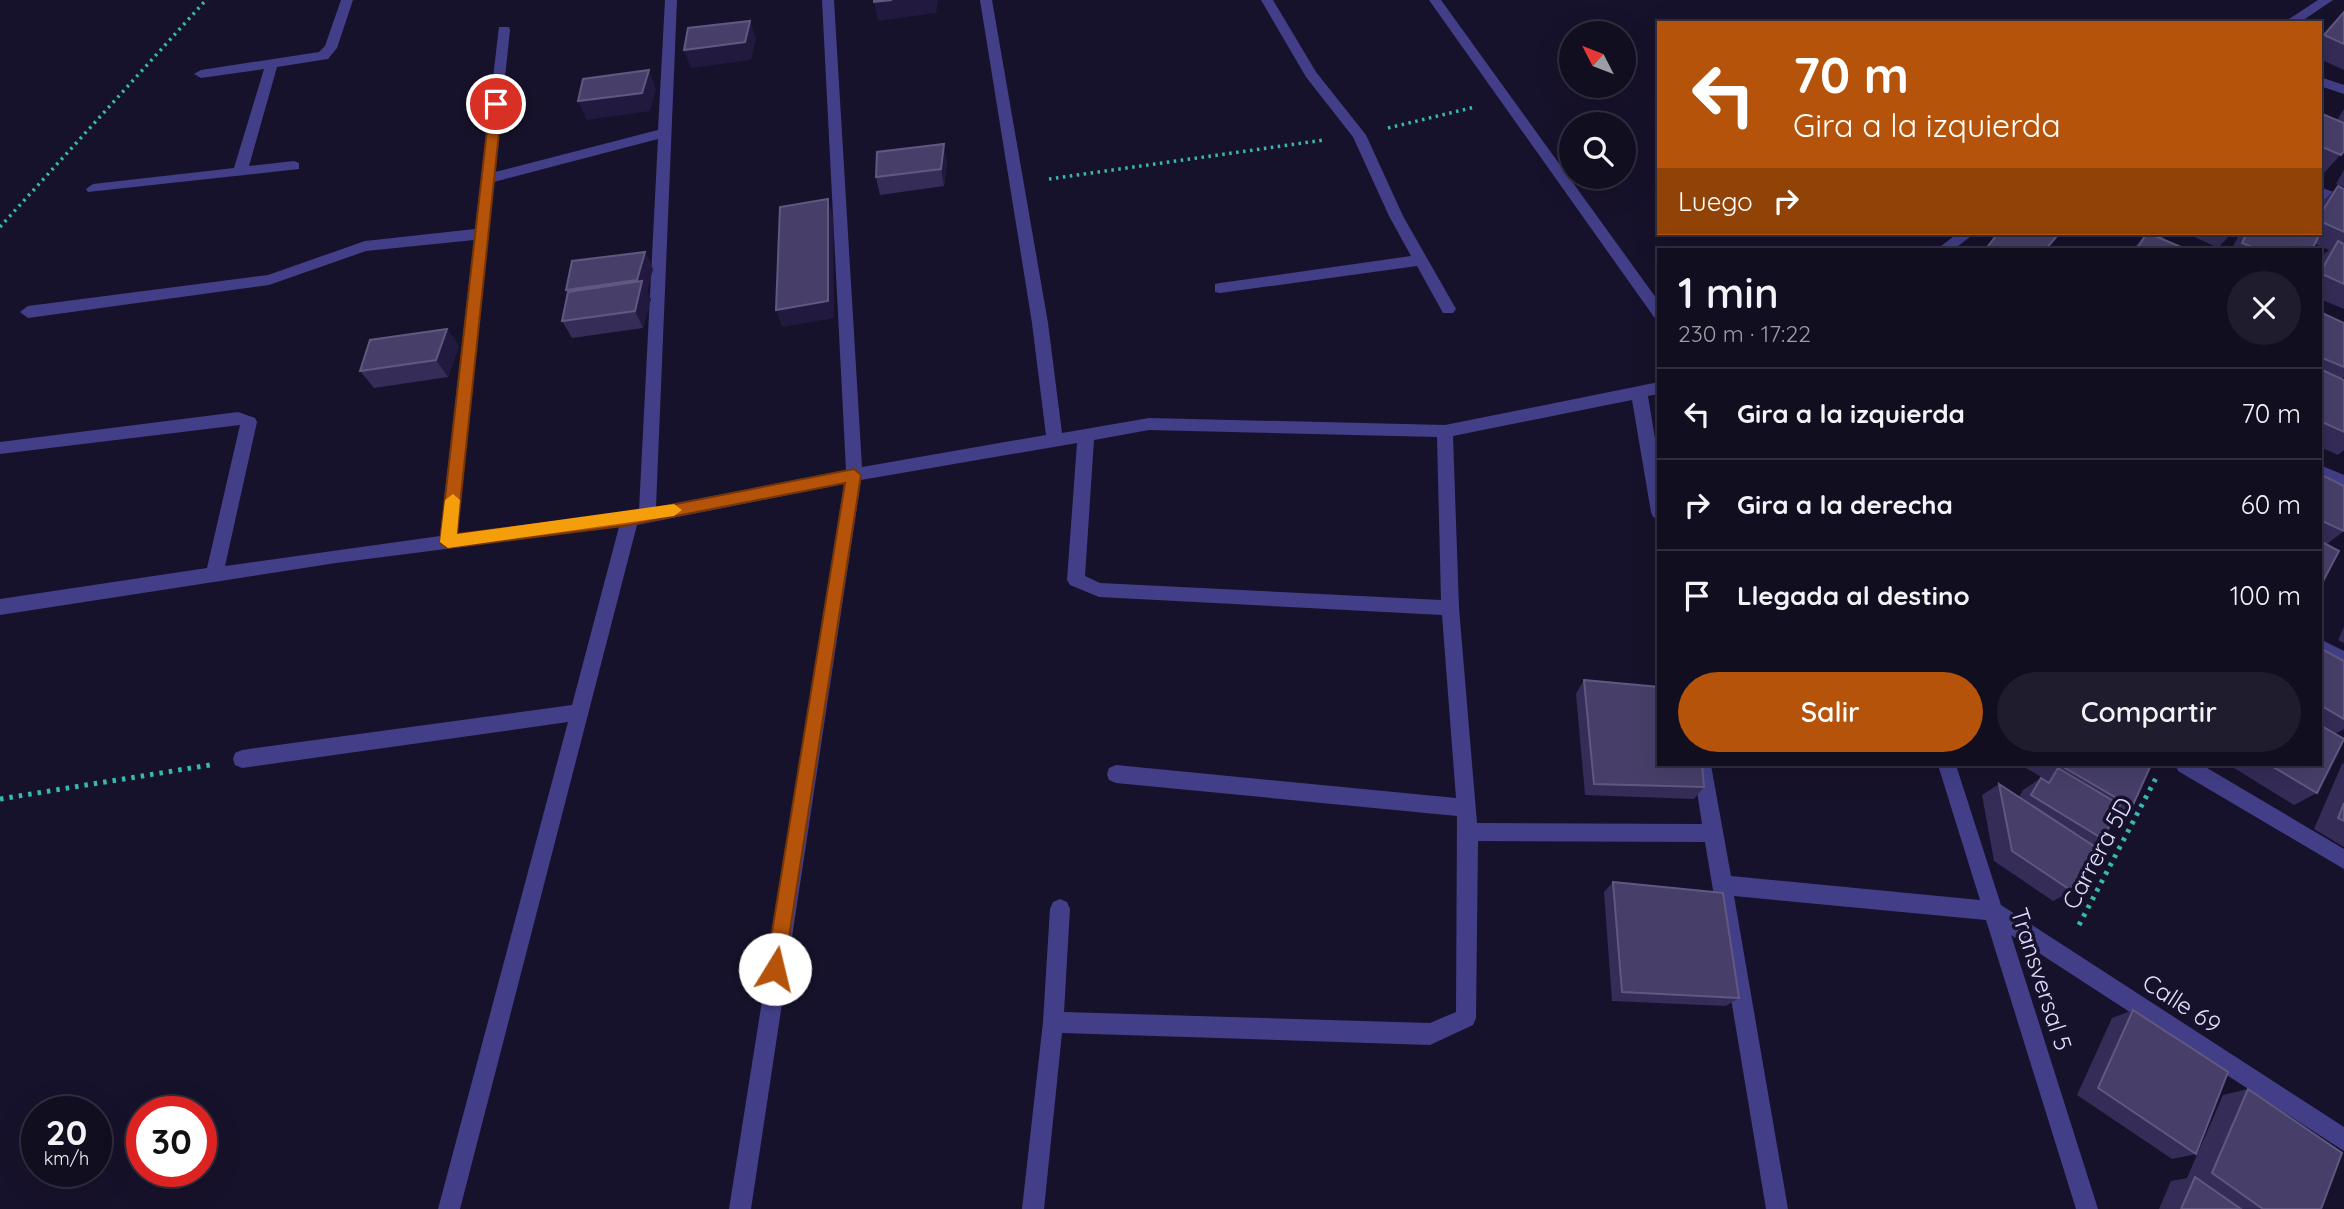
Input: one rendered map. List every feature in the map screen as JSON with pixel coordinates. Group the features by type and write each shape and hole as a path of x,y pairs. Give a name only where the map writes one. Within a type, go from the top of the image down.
{"street":[{"path":"201,74 323,56 331,48 347,0"},
{"path":"449,1209 579,712 639,517 665,133 671,0"},
{"path":"740,1209 854,475 828,0"},
{"path":"986,0 1017,183 1055,439"},
{"path":"1267,0 1311,74 1359,135 1396,216 1448,309"},
{"path":"1435,0 1657,310"},
{"path":"2292,21 2327,0"},
{"path":"448,542 504,30"},
{"path":"240,173 272,63"},
{"path":"2322,82 2344,90"},
{"path":"488,179 665,133"},
{"path":"93,189 294,166"},
{"path":"2322,192 2344,202"},
{"path":"28,312 269,280 365,246 481,234"},
{"path":"1946,248 1965,235"},
{"path":"2146,235 2174,248"},
{"path":"1220,288 1421,260"},
{"path":"0,607 214,574 639,517 854,475 1149,424 1445,431 1471,428 1657,388"},
{"path":"1639,392 1657,500"},
{"path":"0,449 238,418 249,422 214,574"},
{"path":"1053,1022 1430,1034 1466,1018 1468,832 1450,608 1445,431"},
{"path":"1086,434 1076,580 1099,590 1450,608"},
{"path":"2322,472 2344,482"},
{"path":"2322,648 2344,660"},
{"path":"242,760 579,712"},
{"path":"1702,766 1777,1209"},
{"name":"Transversal 5","path":"1947,766 2087,1209"},
{"path":"2187,766 2344,860"},
{"path":"1116,774 1466,808"},
{"path":"1468,832 1713,833"},
{"path":"1722,885 1992,911"},
{"path":"1033,1209 1053,1022 1060,909"},
{"name":"Calle 69","path":"1992,911 2344,1141"},
{"path":"2335,1165 2344,1141"}],"path":[{"path":"0,227 206,0"},
{"path":"1017,183 1359,135 1506,99"},
{"path":"0,799 242,760"},
{"name":"Carrera 5D","path":"2062,957 2161,766"}],"building":[{"path":"2344,12 2344,44 2324,35"},
{"path":"750,21 745,42 684,50 688,28"},
{"path":"649,70 642,93 578,101 583,79"},
{"path":"2322,114 2344,123 2344,151 2341,155 2322,147"},
{"path":"944,144 941,169 876,177 877,152"},
{"path":"2338,186 2344,189 2344,232 2322,222 2322,212"},
{"path":"828,199 828,301 776,310 780,207"},
{"path":"1996,235 2057,236 2047,248 1987,248"},
{"path":"2146,235 2153,235 2183,248 2137,248"},
{"path":"2246,235 2319,235 2313,248 2254,248 2242,243"},
{"path":"2338,241 2344,244 2344,284 2322,274"},
{"path":"645,252 637,280 566,290 572,261"},
{"path":"642,281 635,311 562,321 568,292"},
{"path":"2322,313 2344,323 2344,367 2322,358"},
{"path":"447,329 436,360 360,371 370,340"},
{"path":"2322,370 2344,380 2344,432 2322,422"},
{"path":"2322,475 2344,486 2344,531 2322,521"},
{"path":"2322,542 2339,551 2322,583"},
{"path":"2322,649 2344,661 2344,719 2322,706"},
{"path":"1584,680 1657,687 1657,766 1702,766 1704,787 1594,784"},
{"path":"2322,726 2344,739 2317,793 2272,766 2322,766"},
{"path":"2062,766 2151,766 2132,807"},
{"path":"2058,768 2120,805 2103,839 2031,795 2041,778 2049,783"},
{"path":"1999,784 2097,848 2072,891 2012,851"},
{"path":"2344,803 2344,821 2338,818"},
{"path":"1613,882 1723,893 1739,998 1622,992"},
{"path":"2133,1010 2228,1072 2196,1154 2098,1088"},
{"path":"2248,1089 2342,1153 2321,1209 2263,1209 2212,1173"},
{"path":"2195,1177 2241,1209 2181,1209"}],"slow traffic":[{"path":"453,500 448,542 630,519 674,510"}],"route":[{"path":"496,104 448,542 630,519 854,475 775,969"}]}
